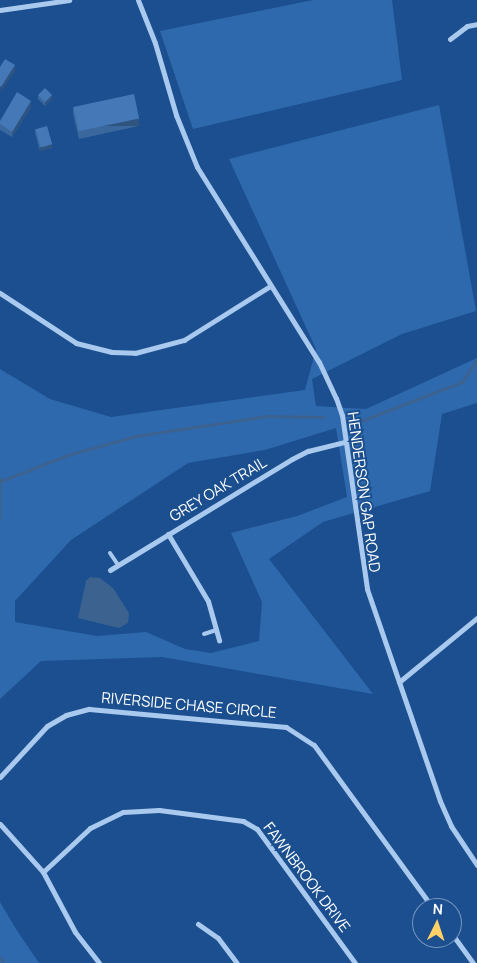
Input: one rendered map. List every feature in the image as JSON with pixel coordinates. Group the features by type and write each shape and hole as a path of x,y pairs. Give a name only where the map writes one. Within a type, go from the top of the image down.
{"street":[{"path":"0,10 68,0"},
{"name":"HENDERSON GAP ROAD","path":"138,0 155,43 176,115 196,167 328,380 342,415 363,576 445,814 477,865"},
{"path":"450,39 467,26 477,24"},
{"path":"0,293 76,343 112,352 134,354 184,340 270,286"},
{"name":"GREY OAK TRAIL","path":"110,570 292,459 308,451 345,442"},
{"path":"168,534 208,601 219,640"},
{"path":"399,682 477,618"},
{"name":"RIVERSIDE CHASE CIRCLE","path":"0,777 47,726 66,715 89,709 286,727 314,745 426,898"},
{"name":"FAWNBROOK DRIVE","path":"43,872 90,828 123,812 159,810 243,820 257,829 355,963"},
{"path":"0,824 43,872 75,932 99,963"},
{"path":"198,924 218,938 237,963"},
{"path":"462,948 473,963"}],"lane":[{"path":"110,553 118,565"},
{"path":"204,634 216,630"}],"shaded area":[{"path":"313,0 392,0 402,80 193,129 160,31"},
{"path":"439,105 476,311 402,334 312,379 316,406 366,409 477,358 477,403 442,414 430,491 323,522 269,559 373,694 162,657 41,661 0,699 0,369 50,399 111,417 305,390 316,349 229,159","holes":["336,428 347,497 297,516 231,533 262,602 259,641 211,653 185,649 146,632 97,636 15,622 15,601 71,540 188,463 265,450"]},
{"path":"90,577 100,578 113,588 129,613 128,623 119,628 78,618 86,581"},
{"path":"0,902 16,929 39,963 0,963"}],"building":[{"path":"5,59 15,65 1,87 0,67"},
{"path":"45,88 52,95 45,102 38,95"},
{"path":"17,92 31,101 12,132 0,124 0,121"},
{"path":"134,94 139,118 79,131 73,107"},
{"path":"47,126 52,144 41,148 35,129"}],"waterway":[{"path":"361,421 462,382 477,360"},
{"path":"1,481 68,455 136,436 266,416 323,417"},
{"path":"0,478 0,518"},
{"path":"0,957 4,963"}]}
